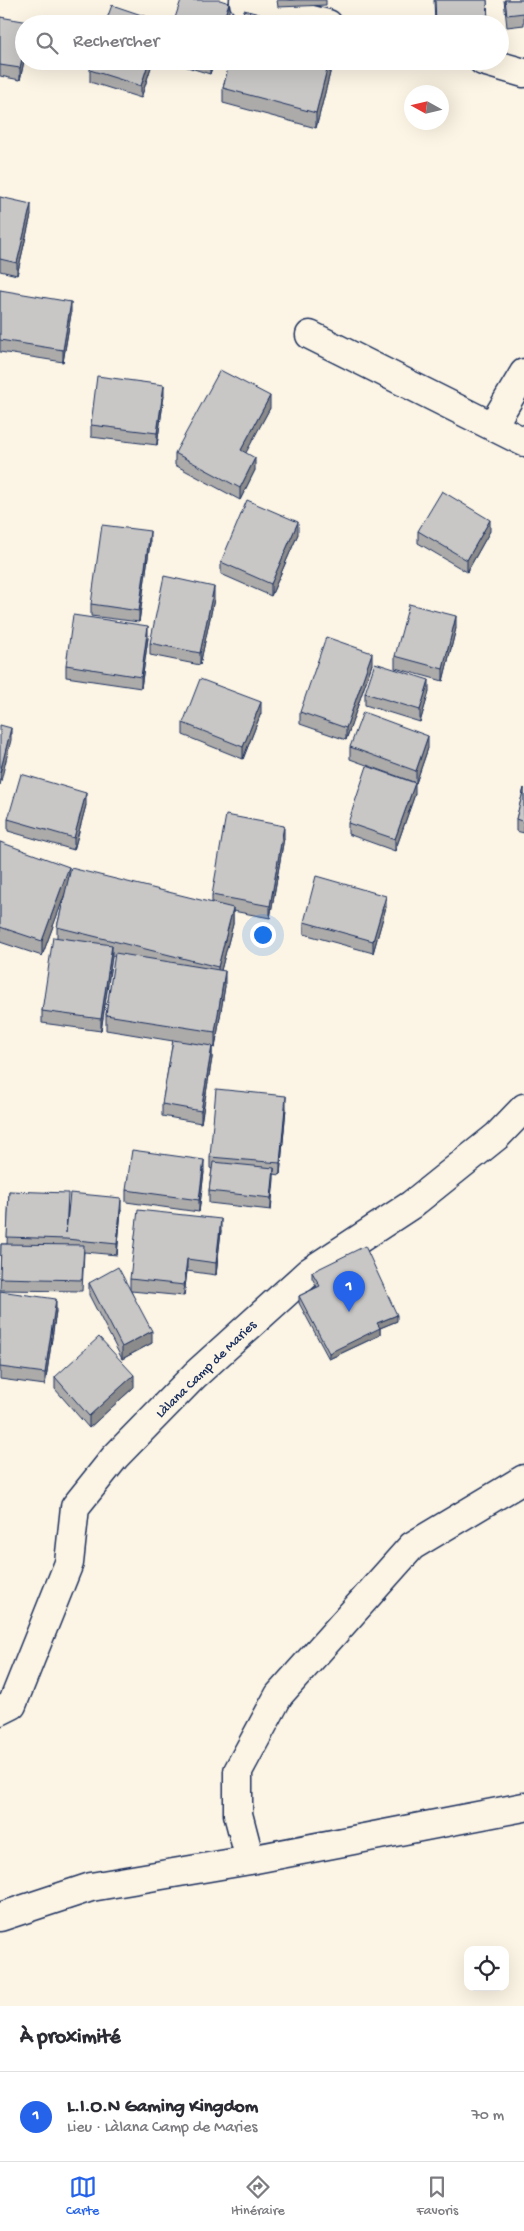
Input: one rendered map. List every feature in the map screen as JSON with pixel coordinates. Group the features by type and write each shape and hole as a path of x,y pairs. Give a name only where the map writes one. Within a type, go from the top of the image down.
{"street":[{"path":"244,0 244,3 292,15"},
{"path":"509,69 524,73"},
{"path":"310,335 524,442"},
{"path":"493,425 524,373"},
{"name":"Làlana Camp de Maries","path":"0,1711 12,1705 69,1563 75,1507 115,1457 195,1375 309,1272 411,1206 497,1136 524,1108"},
{"path":"250,1860 238,1814 238,1771 280,1695 412,1546 524,1480"},
{"path":"0,1917 91,1887 250,1860 524,1807"}],"building":[{"path":"181,0 220,0 229,3 225,15 176,15"},
{"path":"435,0 487,0 488,15 436,15"},
{"path":"505,0 524,0 524,13 507,15"},
{"path":"112,5 141,15 108,15"},
{"path":"244,10 263,15 243,15"},
{"path":"0,17 15,20 15,67 0,65"},
{"path":"90,70 146,70 141,86"},
{"path":"228,70 327,70 316,113 223,88"},
{"path":"0,197 31,204 17,263 0,259"},
{"path":"0,290 71,302 63,350 0,340"},
{"path":"220,370 270,396 241,450 255,458 240,488 175,453"},
{"path":"97,376 164,385 157,433 91,425"},
{"path":"442,491 490,520 467,560 418,531"},
{"path":"247,500 298,522 271,584 221,562"},
{"path":"102,525 150,531 139,611 91,604"},
{"path":"164,576 214,587 200,653 150,643"},
{"path":"409,604 456,616 443,669 395,656"},
{"path":"73,615 148,626 141,677 66,665"},
{"path":"326,637 372,653 346,728 300,712"},
{"path":"375,663 429,680 420,710 365,693"},
{"path":"200,679 261,702 243,747 183,723"},
{"path":"363,712 428,736 416,771 350,747"},
{"path":"0,725 11,728 0,773"},
{"path":"367,766 415,783 395,839 348,823"},
{"path":"21,774 86,793 74,838 8,819"},
{"path":"524,788 524,822 516,819"},
{"path":"226,815 284,826 270,906 212,895"},
{"path":"0,842 69,867 42,941 0,927"},
{"path":"71,868 233,908 218,967 57,927"},
{"path":"316,876 386,896 373,941 304,922"},
{"path":"53,937 112,945 101,1019 42,1011"},
{"path":"115,953 225,971 215,1032 106,1015"},
{"path":"173,1040 212,1046 201,1111 162,1104"},
{"path":"216,1089 286,1096 280,1163 210,1157"},
{"path":"132,1150 204,1160 199,1200 126,1190"},
{"path":"213,1162 274,1168 271,1198 209,1191"},
{"path":"9,1191 68,1193 66,1233 70,1193 121,1198 117,1244 66,1239 7,1237"},
{"path":"138,1210 221,1219 216,1263 187,1259 184,1285 130,1279"},
{"path":"1,1244 84,1245 82,1280 0,1278"},
{"path":"365,1246 397,1315 377,1323 380,1328 329,1353 299,1296 320,1286 312,1272"},
{"path":"118,1267 152,1331 122,1347 89,1283"},
{"path":"0,1291 56,1299 45,1373 0,1367"},
{"path":"99,1337 134,1375 89,1416 55,1377"}],"place":[{"name":"L.I.O.N Gaming Kingdom","path":"349,1312"}]}
